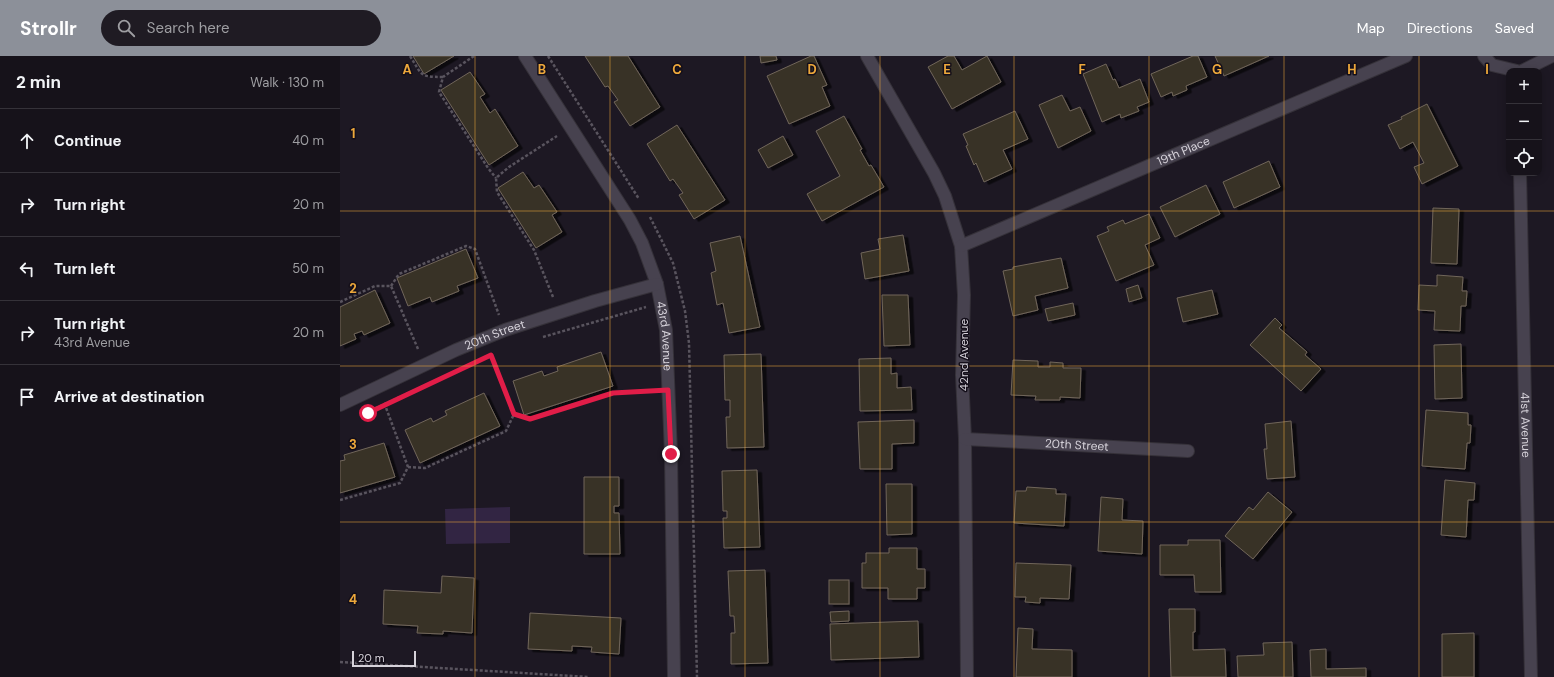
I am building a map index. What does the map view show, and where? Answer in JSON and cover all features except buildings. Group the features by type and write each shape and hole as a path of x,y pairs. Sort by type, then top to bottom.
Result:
{"street":[{"name":"43rd Avenue","path":"525,56 630,220 642,243 657,284 666,330 671,454 674,677"},
{"name":"42nd Avenue","path":"868,56 945,196 961,246 964,295 962,375 965,439 967,677"},
{"name":"19th Place","path":"961,246 1406,56"},
{"path":"1484,56 1492,65 1506,68"},
{"path":"1528,68 1552,56"},
{"name":"41st Avenue","path":"1520,176 1531,677"},
{"name":"20th Street","path":"340,405 456,350 505,330 596,301 657,284"},
{"name":"20th Street","path":"965,439 1188,451"}],"path":[{"path":"410,56 422,75 427,78 442,78 474,56"},
{"path":"442,78 439,92 496,178 497,192 534,250 565,331"},
{"path":"496,178 509,167 587,117"},
{"path":"390,286 399,274 466,246 475,249 505,330"},
{"path":"340,302 375,286 390,286"},
{"path":"390,286 432,382"},
{"path":"537,339 661,302 681,292"},
{"path":"485,357 497,352"},
{"path":"408,467 425,468 506,431 514,414 491,355"},
{"path":"354,418 368,413 473,363"},
{"path":"514,414 530,419 613,393 690,389"},
{"path":"340,500 400,483 408,467 385,405"},
{"path":"340,662 589,677"}],"shaded area":[{"path":"510,507 510,543 446,544 445,509"}],"route":[{"path":"368,413 491,355 514,414 530,419 613,393 668,390 671,454"}]}
